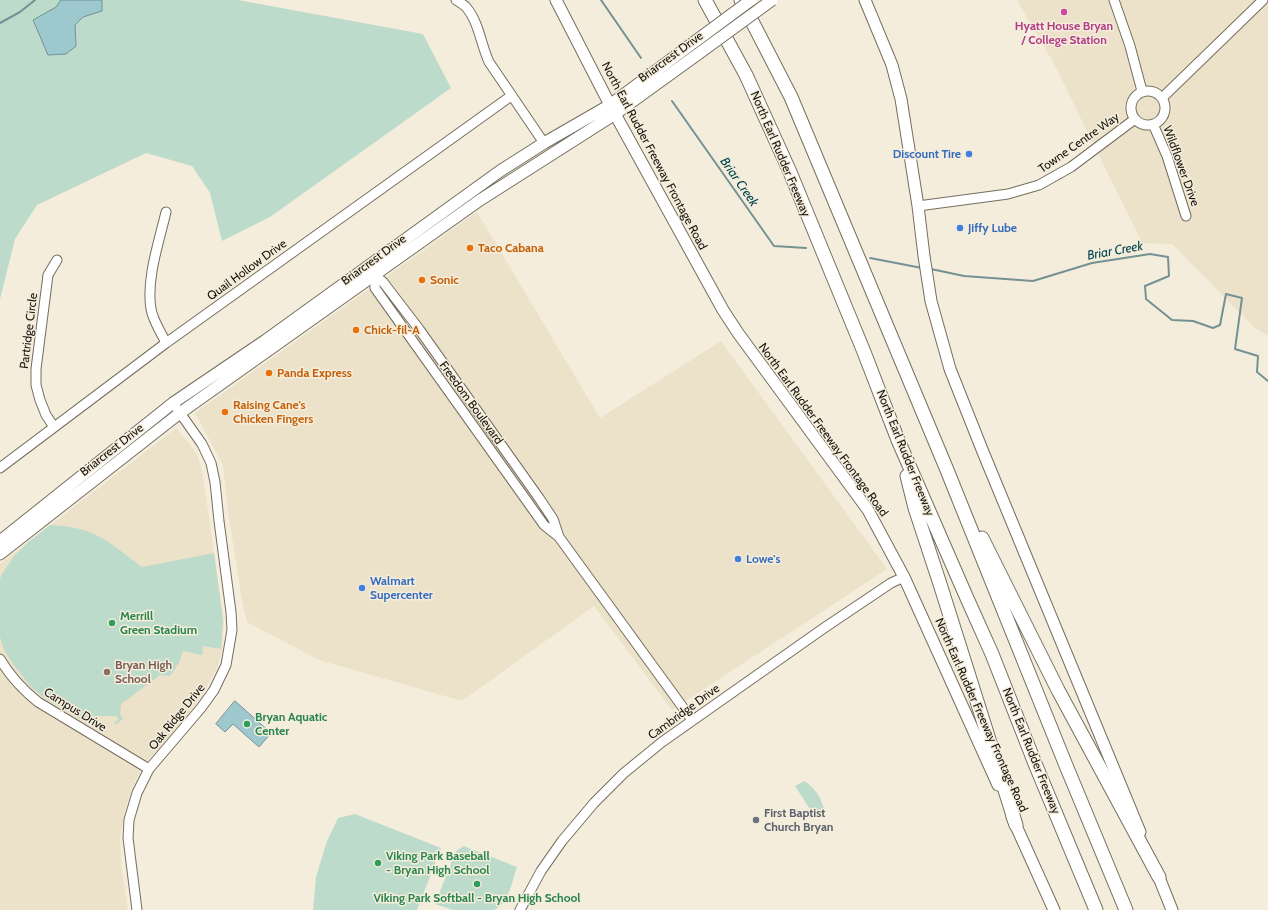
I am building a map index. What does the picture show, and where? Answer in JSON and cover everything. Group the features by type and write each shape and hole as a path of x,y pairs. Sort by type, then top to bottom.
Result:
{"highway":[{"name":"North Earl Rudder Freeway","path":"705,0 746,75 790,172 864,352 898,440 992,654 1036,766 1096,910"},
{"path":"741,0 791,97 947,470 1065,764 1126,910"},
{"path":"898,440 915,508 1016,825"},
{"path":"947,470 1058,690 1159,877"}],"main road":[{"name":"North Earl Rudder Freeway Frontage Road","path":"556,0 678,231 723,310 868,510 904,577 1054,910"},
{"name":"Briarcrest Drive","path":"695,49 751,0"},
{"name":"Briarcrest Drive","path":"0,554 180,413 375,276 413,246 613,109 695,49 773,0"},
{"path":"865,0 892,65 901,99 931,301 950,369 986,460 1172,910"},
{"name":"Briarcrest Drive","path":"0,542 173,403 266,340 500,171 544,143 613,109"}],"street":[{"path":"456,0 465,6 472,15 489,62 544,143"},
{"path":"1114,0 1130,46 1142,91"},
{"path":"1162,98 1263,0"},
{"path":"1151,90 1162,98 1164,105 1160,120 1153,124 1146,125 1135,119 1132,113 1132,102 1142,91 1151,90"},
{"name":"Quail Hollow Drive","path":"0,468 166,343 511,96"},
{"name":"Towne Centre Way","path":"918,206 1008,194 1039,185 1071,166 1135,119"},
{"name":"Wildflower Drive","path":"1153,124 1174,175 1186,216"},
{"path":"166,212 152,276 150,294 151,310 166,343"},
{"name":"Partridge Circle","path":"54,427 46,415 40,400 36,385 36,369 48,276 57,260"},
{"name":"Freedom Boulevard","path":"367,266 386,287 419,329 553,519 559,537 692,720"},
{"name":"Freedom Boulevard","path":"375,276 375,288 544,526 559,537"},
{"path":"434,371 443,364"},
{"name":"Oak Ridge Drive","path":"137,910 128,846 128,824 137,793 149,768 201,708 214,690 226,665 232,638 231,612 213,471 209,456 202,444 173,403"},
{"path":"466,416 476,409"},
{"path":"503,468 513,461"},
{"name":"Cambridge Drive","path":"520,910 541,871 562,841 594,803 624,773 692,720 824,628 891,583 904,577"},
{"name":"Campus Drive","path":"0,659 14,679 38,702 149,768"}],"shaded area":[{"path":"1017,0 1268,0 1268,336 1255,328 1172,244 1142,243 1053,62"},
{"path":"477,212 600,418 721,341 887,569 672,710 594,606 462,701 319,660 247,622 228,512 223,465 195,413"},
{"name":"Bryan High School","path":"176,428 197,455 202,469 224,622 222,651 217,668 202,696 173,733 140,771 131,791 120,836 121,864 128,910 0,910 0,564"}],"green space":[{"path":"0,0 238,0 423,34 451,88 270,217 222,241 210,193 192,166 146,153 37,205 15,239 0,299"},
{"name":"Merrill Green Stadium","path":"50,525 66,526 90,532 110,543 142,567 214,553 223,620 221,649 203,646 202,655 183,651 179,663 170,676 160,675 121,704 120,714 123,719 115,725 114,723 119,719 116,716 90,716 82,720 42,696 31,687 4,650 0,637 0,579 14,556 27,543"},
{"path":"804,781 820,798 825,812 815,817 795,786"},
{"name":"Viking Park Baseball - Bryan High School","path":"355,814 441,848 417,910 313,910 316,877 327,841 338,818"},
{"name":"Viking Park Softball - Bryan High School","path":"464,846 517,867 507,897 499,907 494,910 453,910 435,904 456,851"}],"water":[{"path":"61,0 102,0 102,11 83,17 75,25 76,46 66,54 48,55 33,20 56,7"},
{"name":"Bryan Aquatic Center","path":"235,701 271,733 259,747 233,724 225,732 216,724"}],"waterway":[{"name":"Briar Creek","path":"0,23 20,12 35,0"},
{"name":"Briar Creek","path":"601,0 641,58"},
{"name":"Briar Creek","path":"672,101 774,246 806,248"},
{"name":"Briar Creek","path":"931,269 964,276 1033,281 1092,263 1150,254 1168,257 1169,276 1145,286 1146,299 1172,320 1193,321 1213,328 1220,325 1226,294 1242,298 1235,349 1258,356 1257,372 1268,381"},
{"name":"Briar Creek","path":"870,258 922,268"}],"place":[{"name":"Hyatt House Bryan / College Station","path":"1064,12"},
{"name":"Discount Tire","path":"969,154"},
{"name":"Jiffy Lube","path":"960,228"},
{"name":"Taco Cabana","path":"470,248"},
{"name":"Sonic","path":"422,280"},
{"name":"Chick-fil-A","path":"356,330"},
{"name":"Panda Express","path":"269,373"},
{"name":"Raising Cane's Chicken Fingers","path":"225,412"},
{"name":"Lowe's","path":"738,559"},
{"name":"Walmart Supercenter","path":"362,588"},
{"name":"Merrill Green Stadium","path":"112,623"},
{"name":"Bryan High School","path":"107,672"},
{"name":"Bryan Aquatic Center","path":"247,724"},
{"name":"First Baptist Church Bryan","path":"756,820"},
{"name":"Viking Park Baseball - Bryan High School","path":"378,863"},
{"name":"Viking Park Softball - Bryan High School","path":"477,884"}]}
